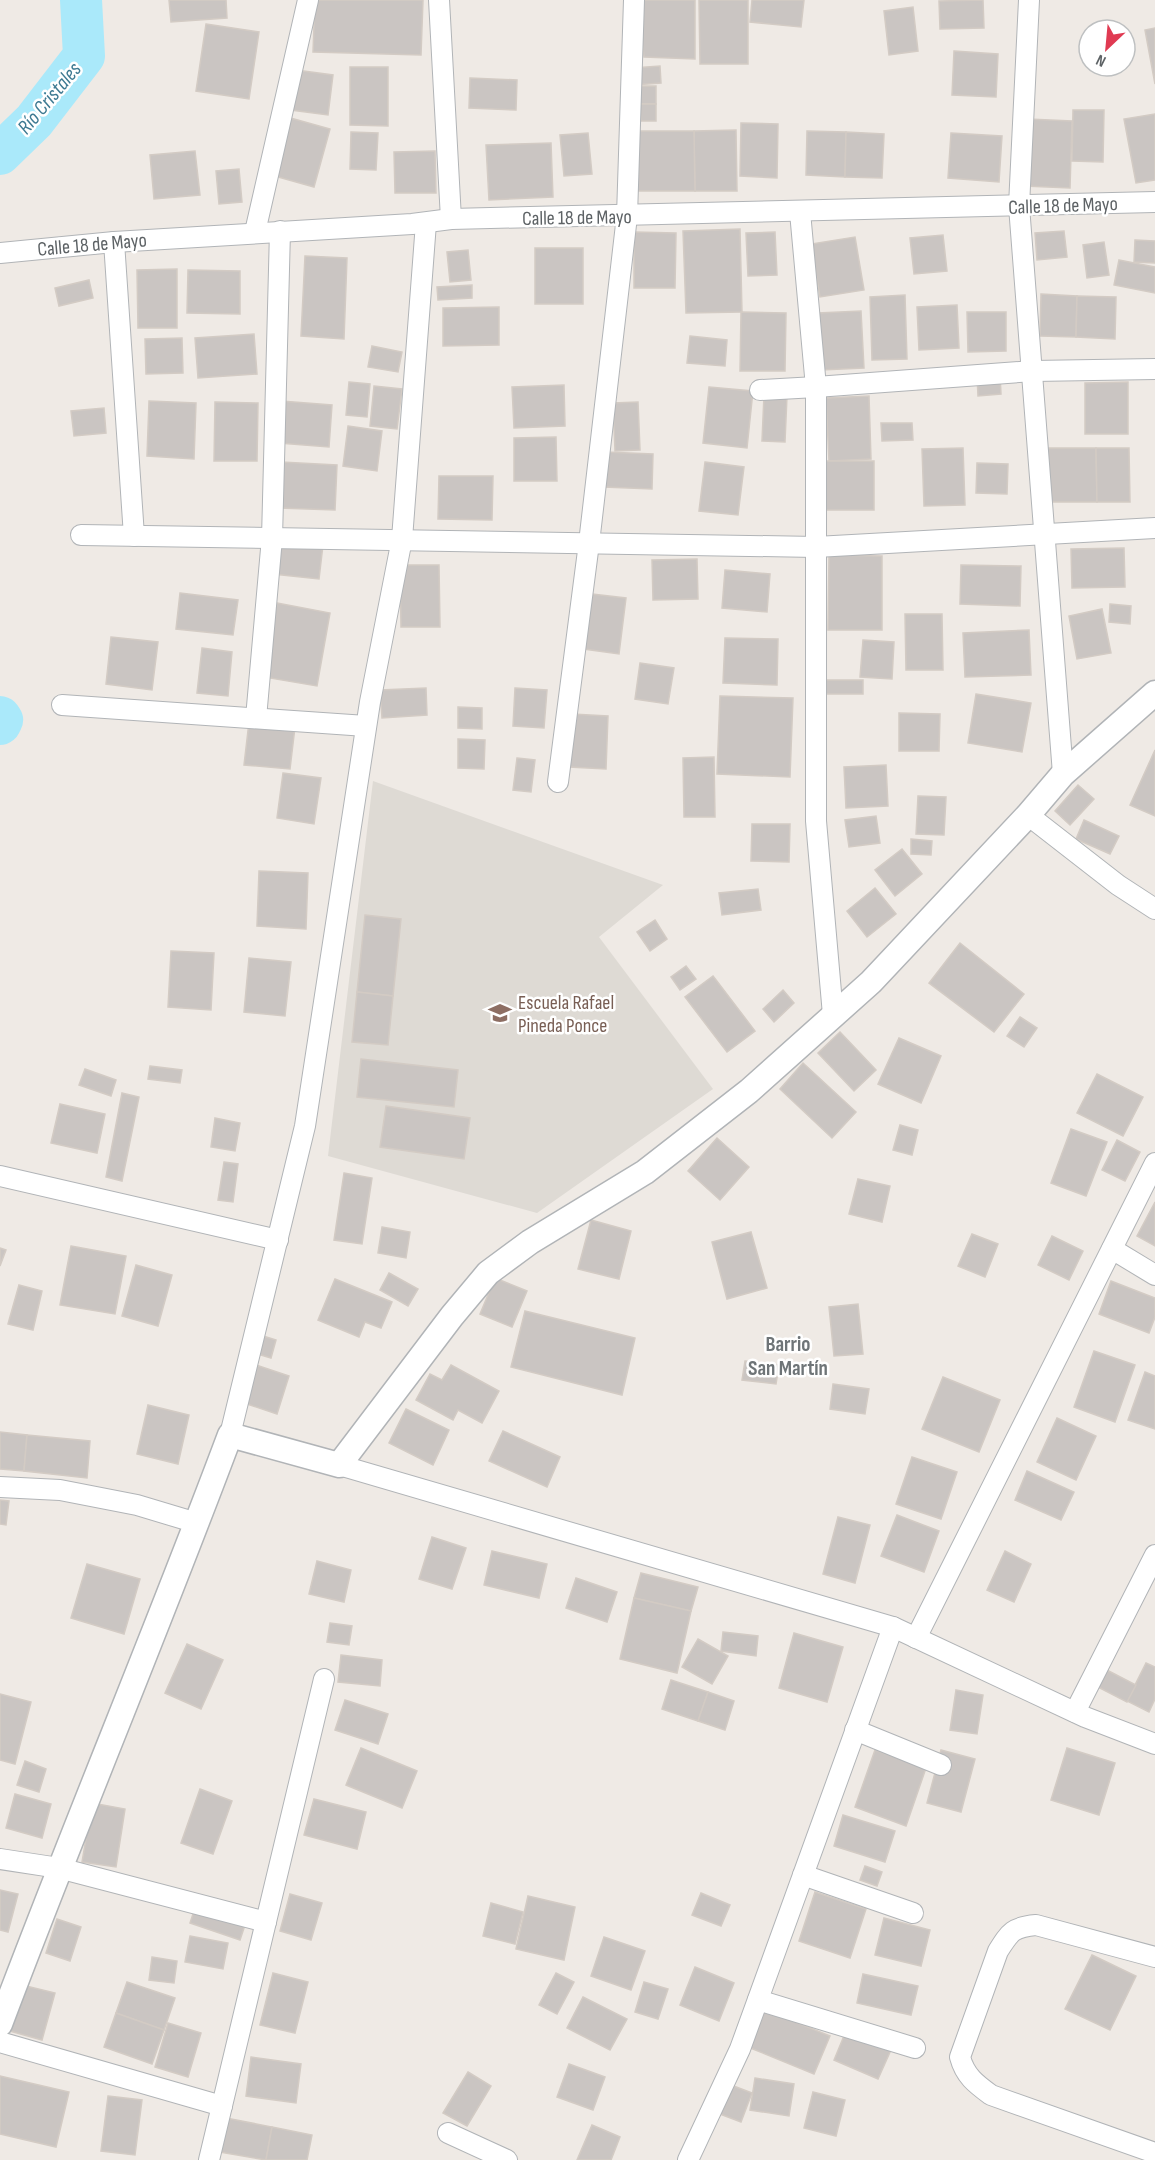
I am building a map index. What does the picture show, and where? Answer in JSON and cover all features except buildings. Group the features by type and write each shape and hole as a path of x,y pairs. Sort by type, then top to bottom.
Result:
{"street":[{"path":"255,232 308,0"},
{"path":"439,0 452,219"},
{"path":"558,782 589,543 627,216 634,0"},
{"path":"1029,0 1019,206 1063,774"},
{"name":"Calle 18 de Mayo","path":"0,253 114,242 426,223 452,219 1155,202"},
{"path":"801,212 816,387 816,821 833,1015"},
{"path":"0,2025 59,1868 230,1435 305,1126 366,726 402,539 426,223"},
{"path":"256,718 272,538 280,231"},
{"path":"114,242 134,536"},
{"path":"760,390 1033,371 1155,369"},
{"path":"81,535 816,547 1155,528"},
{"path":"339,1465 452,1316 488,1273 530,1242 645,1172 748,1091 871,982 1028,815 1063,774 1155,693"},
{"path":"62,705 366,726"},
{"path":"1028,815 1118,885 1155,909"},
{"path":"916,1638 1155,1163"},
{"path":"0,1176 278,1240"},
{"path":"1112,1248 1155,1275"},
{"path":"230,1435 893,1627 1075,1712 1155,1744"},
{"path":"0,1487 60,1490 137,1505 197,1523"},
{"path":"1075,1712 1155,1555"},
{"path":"688,2160 740,2049 893,1627"},
{"path":"209,2160 324,1679"},
{"path":"855,1730 941,1765"},
{"path":"0,1859 59,1868 266,1922"},
{"path":"803,1875 913,1913"},
{"path":"1155,1957 1036,1925 1018,1926 1008,1935 998,1951 960,2057 963,2070 974,2083 991,2095 1155,2153"},
{"path":"758,2000 915,2048"},
{"path":"0,2042 222,2106"},
{"path":"448,2133 507,2160"}],"shaded area":[{"name":"Escuela Rafael Pineda Ponce","path":"373,781 663,885 599,937 713,1089 537,1213 328,1156"}],"waterway":[{"name":"Río Cristales","path":"0,154 34,121 84,56 81,0"},
{"name":"Río Cristales","path":"0,717 2,720 0,724"}],"place":[{"name":"Escuela Rafael Pineda Ponce","path":"500,1013"}],"district":[{"name":"Barrio San Martín","path":"788,1356"}]}
